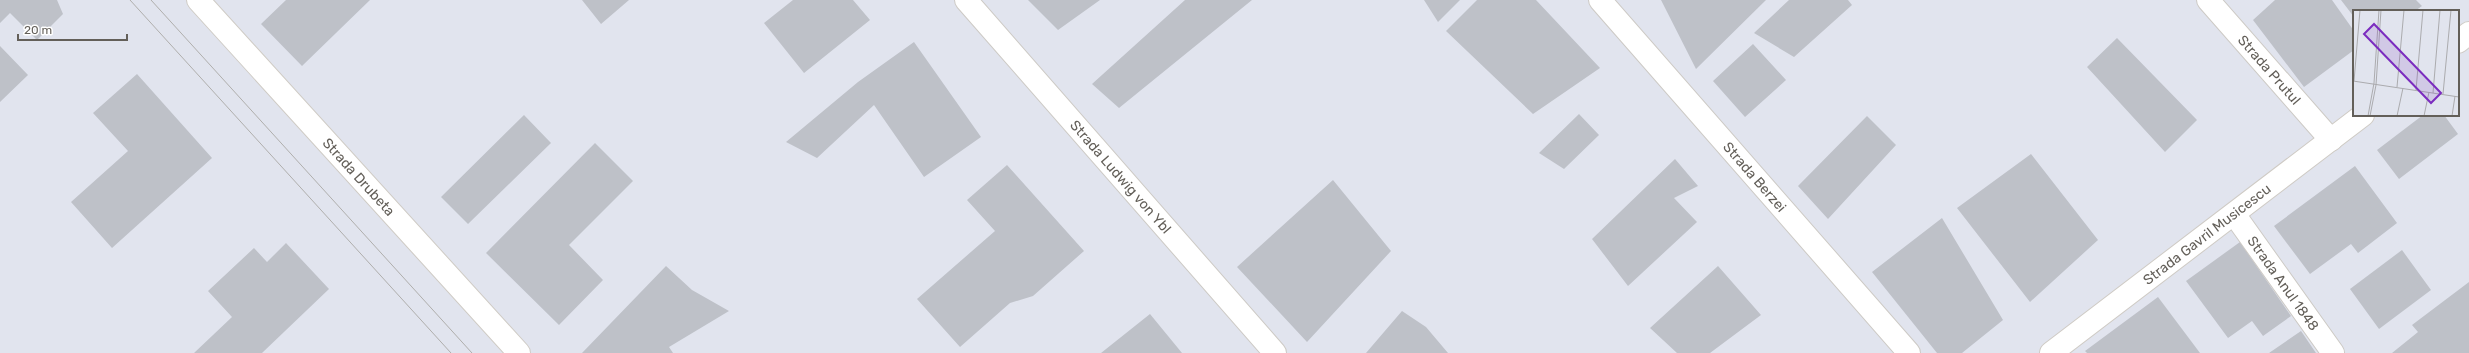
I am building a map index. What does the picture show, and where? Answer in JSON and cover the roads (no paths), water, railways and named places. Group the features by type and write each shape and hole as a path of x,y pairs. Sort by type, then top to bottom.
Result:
{"street":[{"name":"Strada Drubeta","path":"198,0 519,353"},
{"name":"Strada Ludwig von Ybl","path":"966,0 1276,353"},
{"name":"Strada Berzei","path":"1600,0 1909,353"},
{"name":"Strada Prutul","path":"2208,0 2331,140"},
{"path":"2459,41 2469,33"},
{"name":"Strada Gavril Musicescu","path":"2051,353 2362,116"},
{"name":"Strada Anul 1848","path":"2234,214 2333,353"}],"tram line":[{"path":"130,0 451,353"},
{"path":"151,0 472,353"}]}
